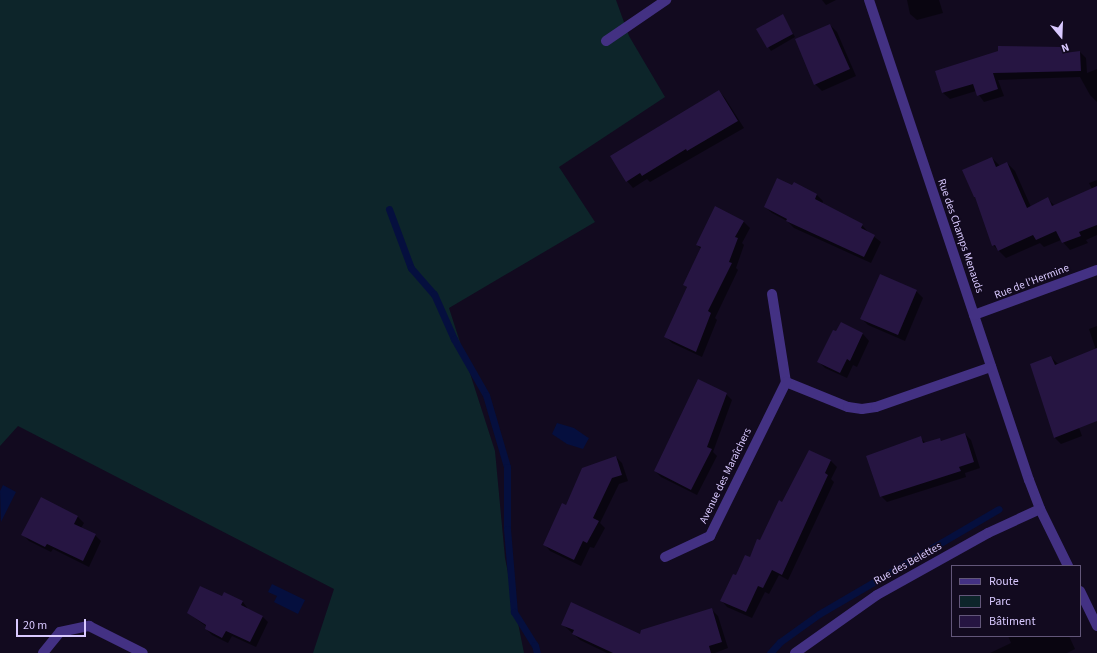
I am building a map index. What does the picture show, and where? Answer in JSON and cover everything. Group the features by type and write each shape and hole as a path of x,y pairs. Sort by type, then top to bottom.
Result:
{"street":[{"path":"606,41 666,0"},
{"name":"Rue des Champs Menauds","path":"868,0 1029,480 1040,509 1068,565"},
{"name":"Rue de l'Hermine","path":"974,315 1097,270"},
{"path":"772,294 786,382 848,407 862,410 876,408 991,367"},
{"name":"Avenue des Maraîchers","path":"665,557 710,536 786,382"},
{"name":"Rue des Belettes","path":"795,653 878,595 988,533 1040,509"},
{"path":"1081,593 1097,626"},
{"path":"43,653 60,632 89,626 143,653"}],"green space":[{"path":"0,0 616,0 629,36 665,97 559,167 595,222 449,308 495,451 505,558 524,653 313,653 334,589 18,426 0,446"}],"shaded area":[{"path":"557,423 574,428 589,438 583,449 567,444 552,434"},
{"path":"3,485 16,492 1,522 0,491"},
{"path":"272,584 305,600 298,614 274,602 277,596 268,592"}],"building":[{"path":"783,14 793,34 767,48 756,29"},
{"path":"830,24 850,69 814,85 795,39"},
{"path":"998,46 1064,47 1064,53 1080,51 1081,71 993,73 998,89 977,96 973,84 942,93 935,71 998,51"},
{"path":"719,90 738,121 687,151 686,149 642,176 640,173 626,182 610,156"},
{"path":"992,157 996,167 1007,162 1027,208 1048,197 1052,206 1097,186 1097,225 1079,232 1081,236 1062,243 1056,231 1036,240 1033,235 998,251 995,245 992,246 975,197 962,170"},
{"path":"777,178 792,185 794,182 817,194 815,199 863,224 861,228 875,235 864,257 786,221 787,219 764,207"},
{"path":"715,206 744,221 735,237 738,238 729,262 732,263 708,311 711,313 696,352 664,337 687,287 683,285 701,247 696,245"},
{"path":"880,274 917,290 898,335 860,319"},
{"path":"841,322 863,333 850,361 847,359 840,373 817,362 833,330 836,331"},
{"path":"1097,348 1097,421 1054,438 1030,364 1051,356 1055,365"},
{"path":"698,379 727,393 707,447 712,449 691,490 654,471"},
{"path":"965,433 974,462 959,467 961,471 880,497 866,456 921,436 923,443 940,438 941,441"},
{"path":"809,450 831,460 825,473 828,475 782,575 772,570 763,588 758,586 746,612 720,601 733,574 736,575 745,555 750,557 757,539 760,540 779,500 782,502"},
{"path":"616,456 622,475 612,478 593,518 599,521 587,543 583,541 574,560 543,545 562,503 566,505 582,468"},
{"path":"41,497 78,516 74,524 96,534 83,561 47,544 45,547 21,535"},
{"path":"200,586 222,596 224,592 243,601 241,605 263,616 250,642 226,631 222,638 205,629 206,625 187,613"},
{"path":"571,602 640,634 641,630 712,608 722,642 709,646 711,653 613,653 572,634 574,630 561,625"}],"waterway":[{"path":"389,209 411,268 434,294 454,339 486,395 507,467 507,529 514,612 535,645 537,653"},
{"path":"770,653 780,642 819,614 999,509"}]}
